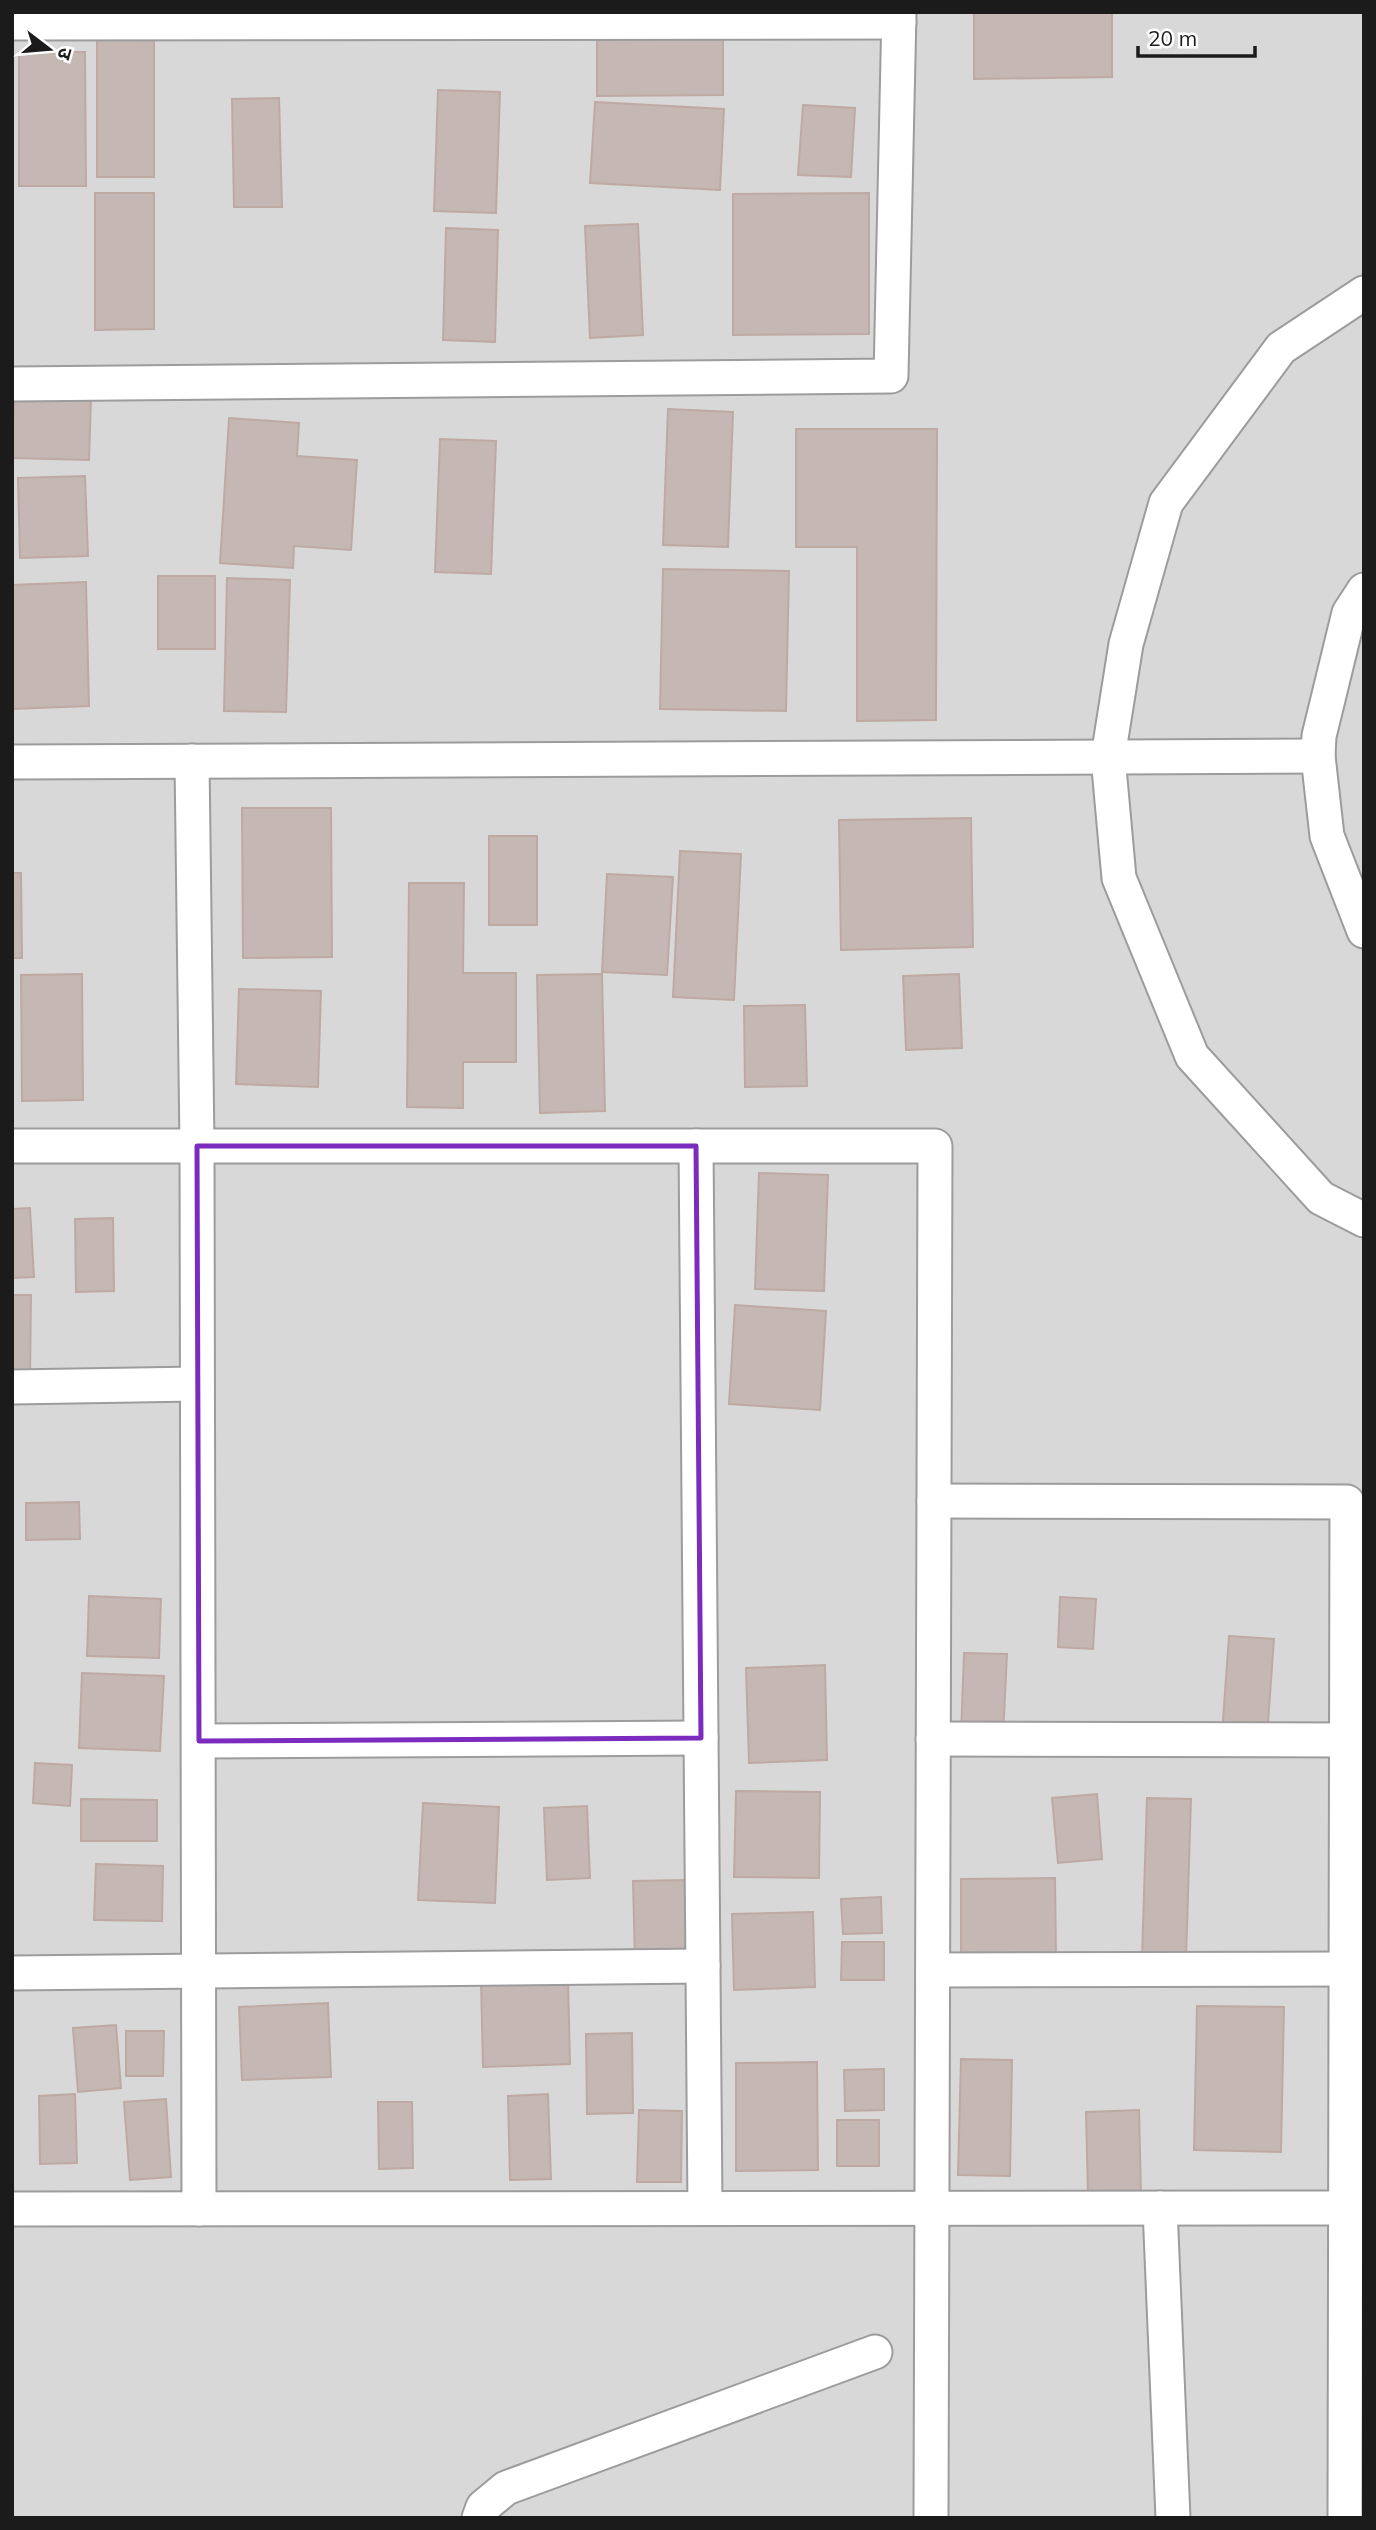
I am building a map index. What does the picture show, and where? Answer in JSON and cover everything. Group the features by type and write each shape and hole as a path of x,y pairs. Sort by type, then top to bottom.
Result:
{"street":[{"path":"12,23 899,17 891,376 12,384"},
{"path":"1364,293 1281,348 1166,503 1126,644 1108,757 1119,878 1192,1056 1321,1198 1364,1220"},
{"path":"1364,590 1349,613 1319,736 1318,756 1327,836 1364,931"},
{"path":"12,762 1318,756"},
{"path":"192,761 197,1146 199,2209"},
{"path":"12,1146 935,1146 931,2518"},
{"path":"696,1146 705,2208"},
{"path":"12,1387 197,1384"},
{"path":"934,1501 1347,1502 1346,1969 1355,2208 1345,2518"},
{"path":"199,1741 701,1738"},
{"path":"933,1739 1347,1741"},
{"path":"12,1973 199,1969 703,1966"},
{"path":"933,1970 1346,1969"},
{"path":"1160,2208 1173,2518"},
{"path":"12,2209 1355,2208"},
{"path":"479,2518 483,2507 506,2488 875,2352"}],"highlighted area":[{"path":"197,1146 696,1146 701,1738 199,1741"}],"shaded area":[{"path":"12,12 1364,12 1364,2518 12,2518"}],"building":[{"path":"974,12 1112,12 1112,77 974,79"},
{"path":"723,33 723,95 597,96 597,34"},
{"path":"97,36 154,36 154,177 97,177"},
{"path":"19,52 85,52 86,186 19,186"},
{"path":"438,90 500,92 496,213 434,211"},
{"path":"279,98 282,207 234,207 232,99"},
{"path":"595,102 724,109 720,190 590,183"},
{"path":"803,105 855,108 851,177 798,175"},
{"path":"95,193 154,193 154,329 95,330"},
{"path":"869,193 869,334 733,335 733,194"},
{"path":"638,224 643,335 590,338 585,226"},
{"path":"446,228 498,230 495,342 443,340"},
{"path":"14,398 91,400 89,460 12,458"},
{"path":"668,409 733,412 728,547 663,545"},
{"path":"229,418 299,423 297,456 357,460 351,550 294,546 293,568 220,563"},
{"path":"796,429 937,429 936,720 857,721 857,547 796,547"},
{"path":"440,439 496,441 491,574 435,572"},
{"path":"85,476 88,556 20,558 18,478"},
{"path":"663,569 789,571 786,711 660,709"},
{"path":"158,576 215,576 215,649 158,649"},
{"path":"227,578 290,580 286,712 224,711"},
{"path":"86,582 89,706 12,709 12,585"},
{"path":"242,808 331,808 332,957 243,958"},
{"path":"971,818 973,947 841,950 839,820"},
{"path":"489,836 537,836 537,925 489,925"},
{"path":"680,851 741,854 734,1000 673,997"},
{"path":"12,873 21,873 22,958 12,958"},
{"path":"607,874 673,877 667,975 602,972"},
{"path":"409,883 464,883 463,973 516,973 516,1062 463,1062 463,1108 407,1107"},
{"path":"82,974 83,1100 22,1101 21,975"},
{"path":"602,974 605,1111 540,1113 537,975"},
{"path":"959,974 962,1048 906,1050 903,976"},
{"path":"239,989 321,991 318,1087 236,1084"},
{"path":"805,1005 807,1086 745,1087 744,1006"},
{"path":"759,1173 828,1175 824,1291 755,1289"},
{"path":"30,1208 34,1277 12,1278 12,1209"},
{"path":"113,1218 114,1291 76,1292 75,1219"},
{"path":"12,1295 31,1295 30,1379 12,1379"},
{"path":"735,1305 826,1311 820,1410 729,1404"},
{"path":"79,1502 80,1539 26,1540 26,1503"},
{"path":"89,1596 161,1599 159,1658 87,1656"},
{"path":"1060,1597 1096,1599 1093,1649 1058,1647"},
{"path":"1229,1636 1274,1639 1267,1737 1222,1734"},
{"path":"964,1653 1007,1654 1003,1737 961,1735"},
{"path":"825,1665 827,1760 749,1763 746,1668"},
{"path":"82,1673 164,1676 160,1751 79,1748"},
{"path":"35,1763 72,1765 70,1806 33,1803"},
{"path":"736,1791 820,1792 819,1878 734,1877"},
{"path":"1097,1794 1102,1859 1058,1863 1052,1798"},
{"path":"1147,1798 1191,1799 1186,1959 1142,1958"},
{"path":"81,1799 157,1800 157,1841 81,1841"},
{"path":"423,1803 499,1807 495,1903 418,1900"},
{"path":"587,1806 590,1878 547,1880 544,1808"},
{"path":"96,1864 163,1866 162,1921 94,1920"},
{"path":"1055,1878 1056,1959 961,1961 961,1879"},
{"path":"685,1880 688,1960 635,1962 633,1881"},
{"path":"881,1897 882,1933 843,1934 841,1899"},
{"path":"813,1912 815,1987 734,1990 732,1914"},
{"path":"842,1942 884,1942 884,1980 841,1980"},
{"path":"568,1979 570,2064 483,2067 481,1981"},
{"path":"328,2003 331,2077 242,2080 239,2007"},
{"path":"1197,2006 1284,2007 1281,2152 1194,2150"},
{"path":"116,2025 121,2088 78,2092 73,2028"},
{"path":"126,2031 164,2031 163,2076 126,2076"},
{"path":"632,2033 633,2113 587,2114 586,2034"},
{"path":"961,2059 1012,2060 1010,2176 958,2175"},
{"path":"817,2062 818,2170 736,2171 736,2063"},
{"path":"884,2069 884,2110 845,2111 844,2070"},
{"path":"75,2094 77,2163 40,2164 39,2096"},
{"path":"548,2094 551,2179 510,2180 508,2096"},
{"path":"166,2099 171,2177 130,2180 124,2102"},
{"path":"378,2102 412,2102 413,2168 379,2169"},
{"path":"639,2110 682,2111 681,2182 637,2182"},
{"path":"1139,2110 1141,2195 1088,2197 1086,2112"},
{"path":"837,2120 879,2120 879,2166 837,2166"}]}
